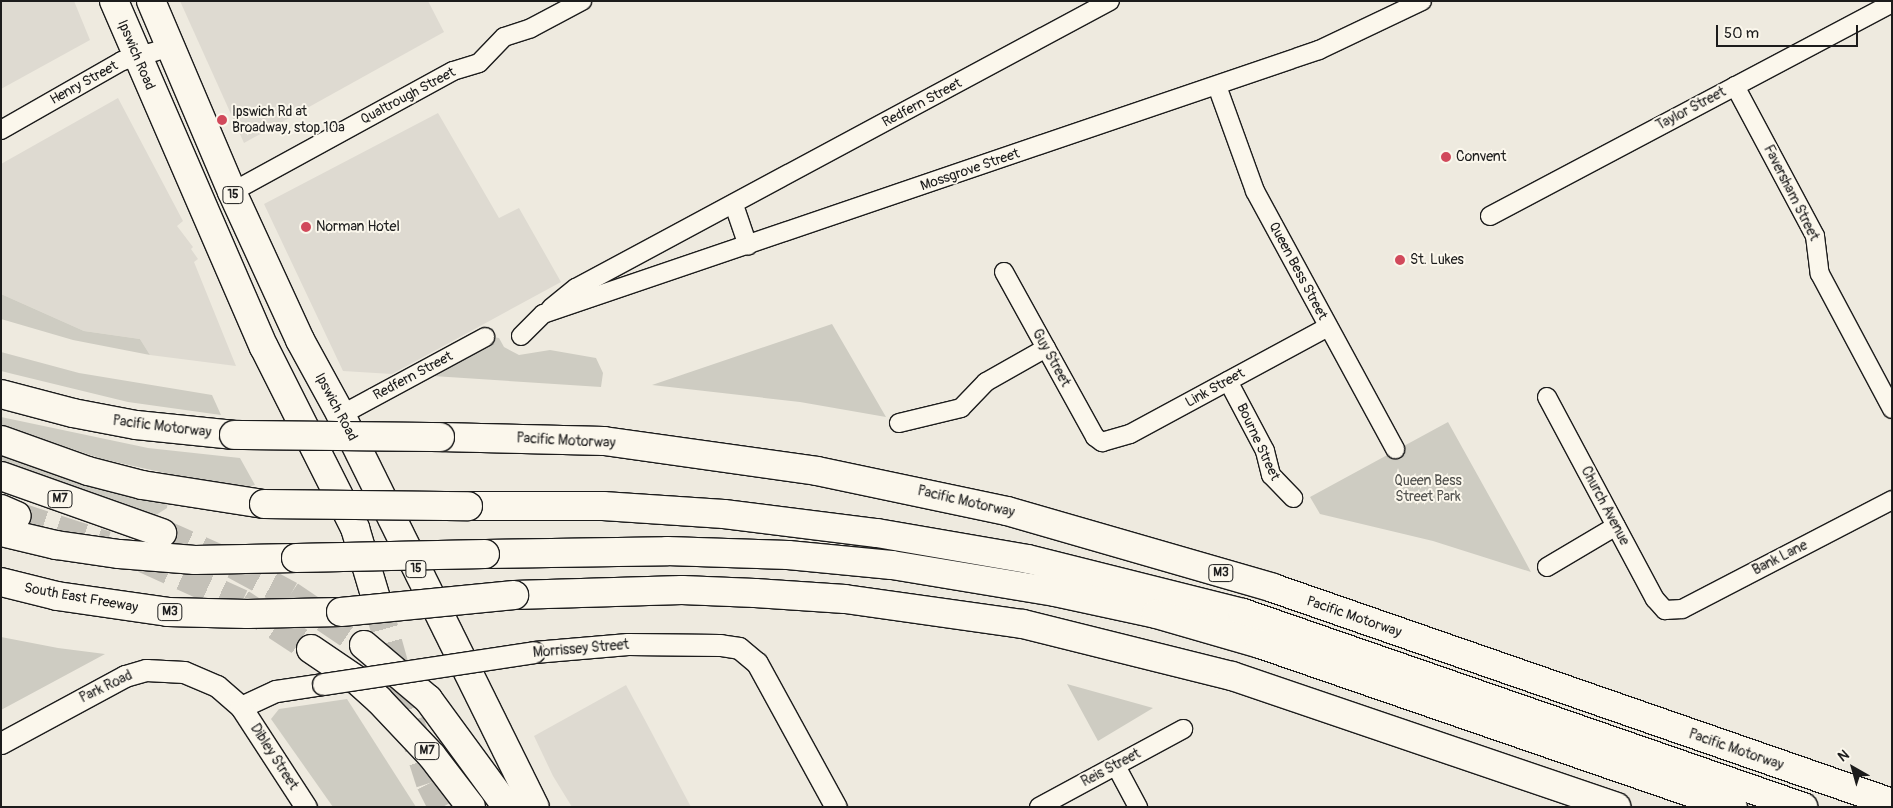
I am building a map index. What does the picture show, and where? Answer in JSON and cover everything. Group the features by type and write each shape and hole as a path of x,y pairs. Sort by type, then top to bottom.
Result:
{"highway":[{"name":"Ipswich Road","path":"114,1 264,347 355,528 377,602"},
{"name":"Ipswich Road","path":"151,1 232,192 300,340 341,415 535,807"},
{"name":"Pacific Motorway","path":"1,394 73,413 136,425 234,435 604,441 817,471 1007,511 1273,588 1892,804"},
{"path":"1,440 88,471 142,485 264,504 603,506 724,514 877,533 1028,559 1243,613 1804,807"},
{"name":"M7","path":"1,476 162,533"},
{"path":"7,519 56,545 119,554 195,560 667,551 788,556 892,565 1054,592 1156,614 1251,642 1733,807"},
{"name":"South East Freeway","path":"1,582 57,596 168,612 247,614 341,612 514,595 682,590 845,599 1022,624 1232,676 1616,807"},
{"name":"M7","path":"364,645 428,699 454,730 507,807"},
{"name":"M7","path":"311,649 358,681 379,700 432,756 471,807"}],"street":[{"name":"Qualtrough Street","path":"232,192 453,71 479,63 504,37 531,28 582,1"},
{"name":"Redfern Street","path":"543,314 576,288 734,205 1110,1"},
{"name":"Mossgrove Street","path":"521,336 543,314 1217,86 1326,47 1422,1"},
{"name":"Taylor Street","path":"1490,216 1892,3"},
{"name":"Henry Street","path":"1,130 111,67 138,56 171,48"},
{"name":"Queen Bess Street","path":"1217,86 1252,185 1395,449"},
{"name":"Faversham Street","path":"1735,86 1815,236 1820,274 1892,409"},
{"path":"734,205 748,246"},
{"name":"Guy Street","path":"1004,272 1100,442"},
{"name":"Link Street","path":"1100,442 1122,438 1328,327"},
{"name":"Redfern Street","path":"341,415 485,337"},
{"path":"899,422 962,408 986,382 1046,348"},
{"name":"Bourne Street","path":"1228,381 1265,451 1271,475 1293,498"},
{"name":"Church Avenue","path":"1547,397 1658,602 1667,611"},
{"name":"Bank Lane","path":"1667,611 1686,607 1892,500"},
{"path":"1547,566 1616,526"},
{"name":"Morrissey Street","path":"240,707 276,692 534,652 628,644 720,645 739,648 757,663 836,807"},
{"name":"Park Road","path":"1,743 113,682 146,670 173,670 194,675 217,686 240,707"},
{"name":"Dibley Street","path":"240,707 306,807"},
{"name":"Reis Street","path":"1039,807 1183,729"},
{"path":"1116,766 1138,807"}],"shaded area":[{"path":"1,1 74,1 90,40 1,89"},
{"path":"180,1 428,1 444,32 244,143"},
{"path":"118,98 183,221 177,226 193,247 191,249 198,259 194,262 236,366 150,355 140,339 84,331 1,294 1,164"},
{"path":"438,113 499,218 519,208 561,282 392,374 343,371 264,204"},
{"path":"626,685 691,807 572,807 553,776 534,736"}],"green space":[{"path":"1,294 84,331 140,339 150,355 73,340 1,319"},
{"path":"832,324 886,417 800,402 652,385"},
{"path":"471,333 499,338 504,347 519,355 550,350 596,358 603,373 601,387 433,376 432,362 452,343"},
{"path":"1,352 79,373 212,395 221,415 128,402 1,371"},
{"path":"1,417 148,448 240,458 255,485 248,487 196,480 102,459 1,425"},
{"name":"Queen Bess Street Park","path":"1448,422 1531,572 1433,541 1320,514 1310,497"},
{"path":"1,448 168,498 167,508 156,515 44,477 1,460"},
{"path":"1,637 58,648 105,654 1,710"},
{"path":"1067,684 1153,708 1098,741"},
{"path":"347,699 416,807 333,807 271,719 279,709"}],"tunnel":[{"path":"17,516 106,545"},
{"path":"162,533 234,565 290,595 364,645"},
{"path":"144,559 241,603 311,649"},
{"path":"377,602 410,721 430,783 442,807"}],"place":[{"name":"Ipswich Rd at Broadway, stop 10a","path":"222,120"},
{"name":"Convent","path":"1446,157"},
{"name":"Norman Hotel","path":"306,227"},
{"name":"St. Lukes","path":"1400,260"}]}
